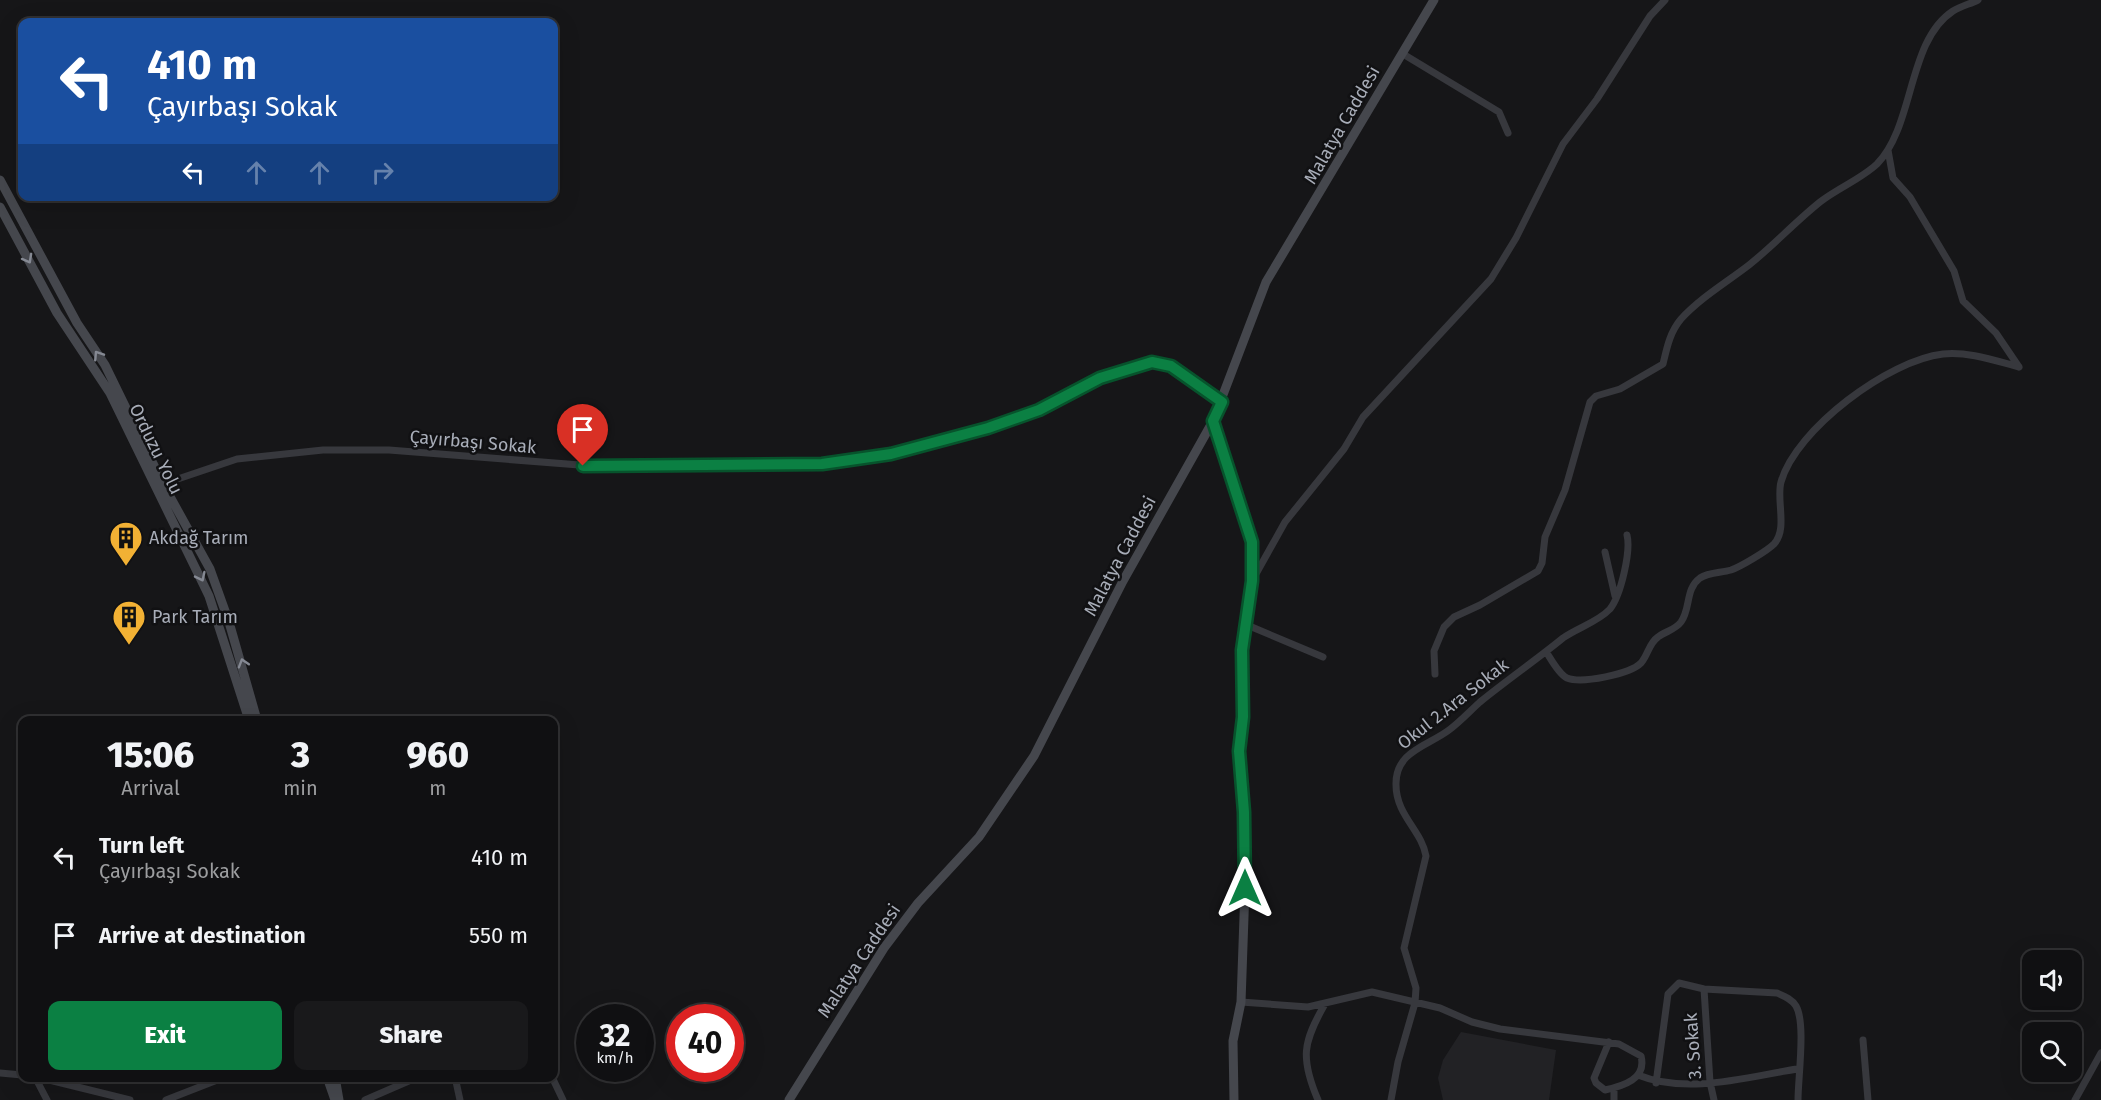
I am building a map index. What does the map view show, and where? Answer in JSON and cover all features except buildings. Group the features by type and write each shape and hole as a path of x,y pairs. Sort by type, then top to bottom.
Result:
{"street":[{"name":"Malatya Caddesi","path":"789,1100 884,948 918,903 980,837 1034,756 1123,581 1213,421 1266,282 1434,0"},
{"path":"1252,581 1285,522 1344,449 1363,417 1491,279 1516,238 1563,144 1598,99 1650,16 1665,0"},
{"path":"1435,675 1436,643 1449,622 1538,572 1542,563 1545,537 1565,490 1590,402 1596,396 1620,389 1663,364 1670,335 1681,319 1749,264 1820,201 1876,165 1888,150 1936,27 1953,11 1978,0"},
{"path":"1403,54 1499,112 1508,133"},
{"path":"1547,653 1562,675 1573,679 1612,675 1633,669 1641,662 1652,643 1680,623 1685,616 1691,588 1702,576 1734,568 1773,545 1780,528 1781,482 1798,448 1832,411 1868,387 1926,357 1946,354 2019,367 1996,333 1963,301 1954,271 1910,197 1893,178 1888,150"},
{"path":"0,180 77,323 105,365 163,484 210,569 230,622 256,716"},
{"name":"Orduzu Yolu","path":"0,207 57,313 110,393 204,585 217,616 248,716"},
{"name":"Çayırbaşı Sokak","path":"163,484 237,459 323,450 389,450 605,467 844,462 912,450 988,428 1039,410 1100,378 1152,362 1171,366 1222,402"},
{"path":"1213,421 1252,542 1252,581 1242,650 1243,717 1239,751 1245,851 1241,1002 1233,1041 1234,1100"},
{"path":"1616,598 1630,548 1627,535"},
{"path":"1605,552 1616,598"},
{"name":"Okul 2.Ara Sokak","path":"1391,1100 1398,1062 1415,1003 1416,988 1404,948 1426,856 1425,848 1400,806 1396,785 1398,771 1403,760 1412,751 1448,731 1481,702 1564,638 1609,609 1616,598"},
{"path":"1247,625 1323,657"},
{"path":"1656,1083 1668,994 1679,984 1704,989 1766,992 1788,998 1798,1008 1802,1030 1797,1069 1798,1100"},
{"name":"3. Sokak","path":"1704,989 1710,1082 1714,1100"},
{"path":"1241,1002 1308,1007 1372,992 1500,1029 1556,1038 1609,1042 1628,1047 1641,1056 1638,1075 1627,1084 1605,1090 1594,1078 1609,1042"},
{"path":"1318,1100 1310,1082 1306,1042 1325,1004"},
{"path":"1863,1040 1869,1100"},
{"path":"2075,1100 2101,1053"},
{"path":"1638,1075 1656,1083 1710,1082 1797,1069"},
{"path":"0,1073 18,1075"},
{"path":"38,1082 47,1100"},
{"path":"56,1082 130,1100"},
{"path":"166,1100 212,1082"},
{"path":"329,1082 335,1100"},
{"path":"336,1082 339,1100"},
{"path":"365,1100 406,1082"},
{"path":"456,1082 460,1100"},
{"path":"554,1082 563,1100"},
{"path":"1614,1088 1614,1100"}],"shaded area":[{"path":"1461,1032 1556,1050 1549,1100 1443,1100 1438,1078 1443,1060"}],"place":[{"name":"Akdağ Tarım","path":"126,567"},
{"name":"Park Tarım","path":"129,646"}],"route":[{"path":"583,466 822,464 867,459 912,450 988,428 1039,410 1087,384 1138,365 1152,362 1165,363 1179,370 1222,402 1213,421 1252,542 1252,581 1248,624 1242,650 1243,717 1239,751 1244,812 1245,888"}]}
